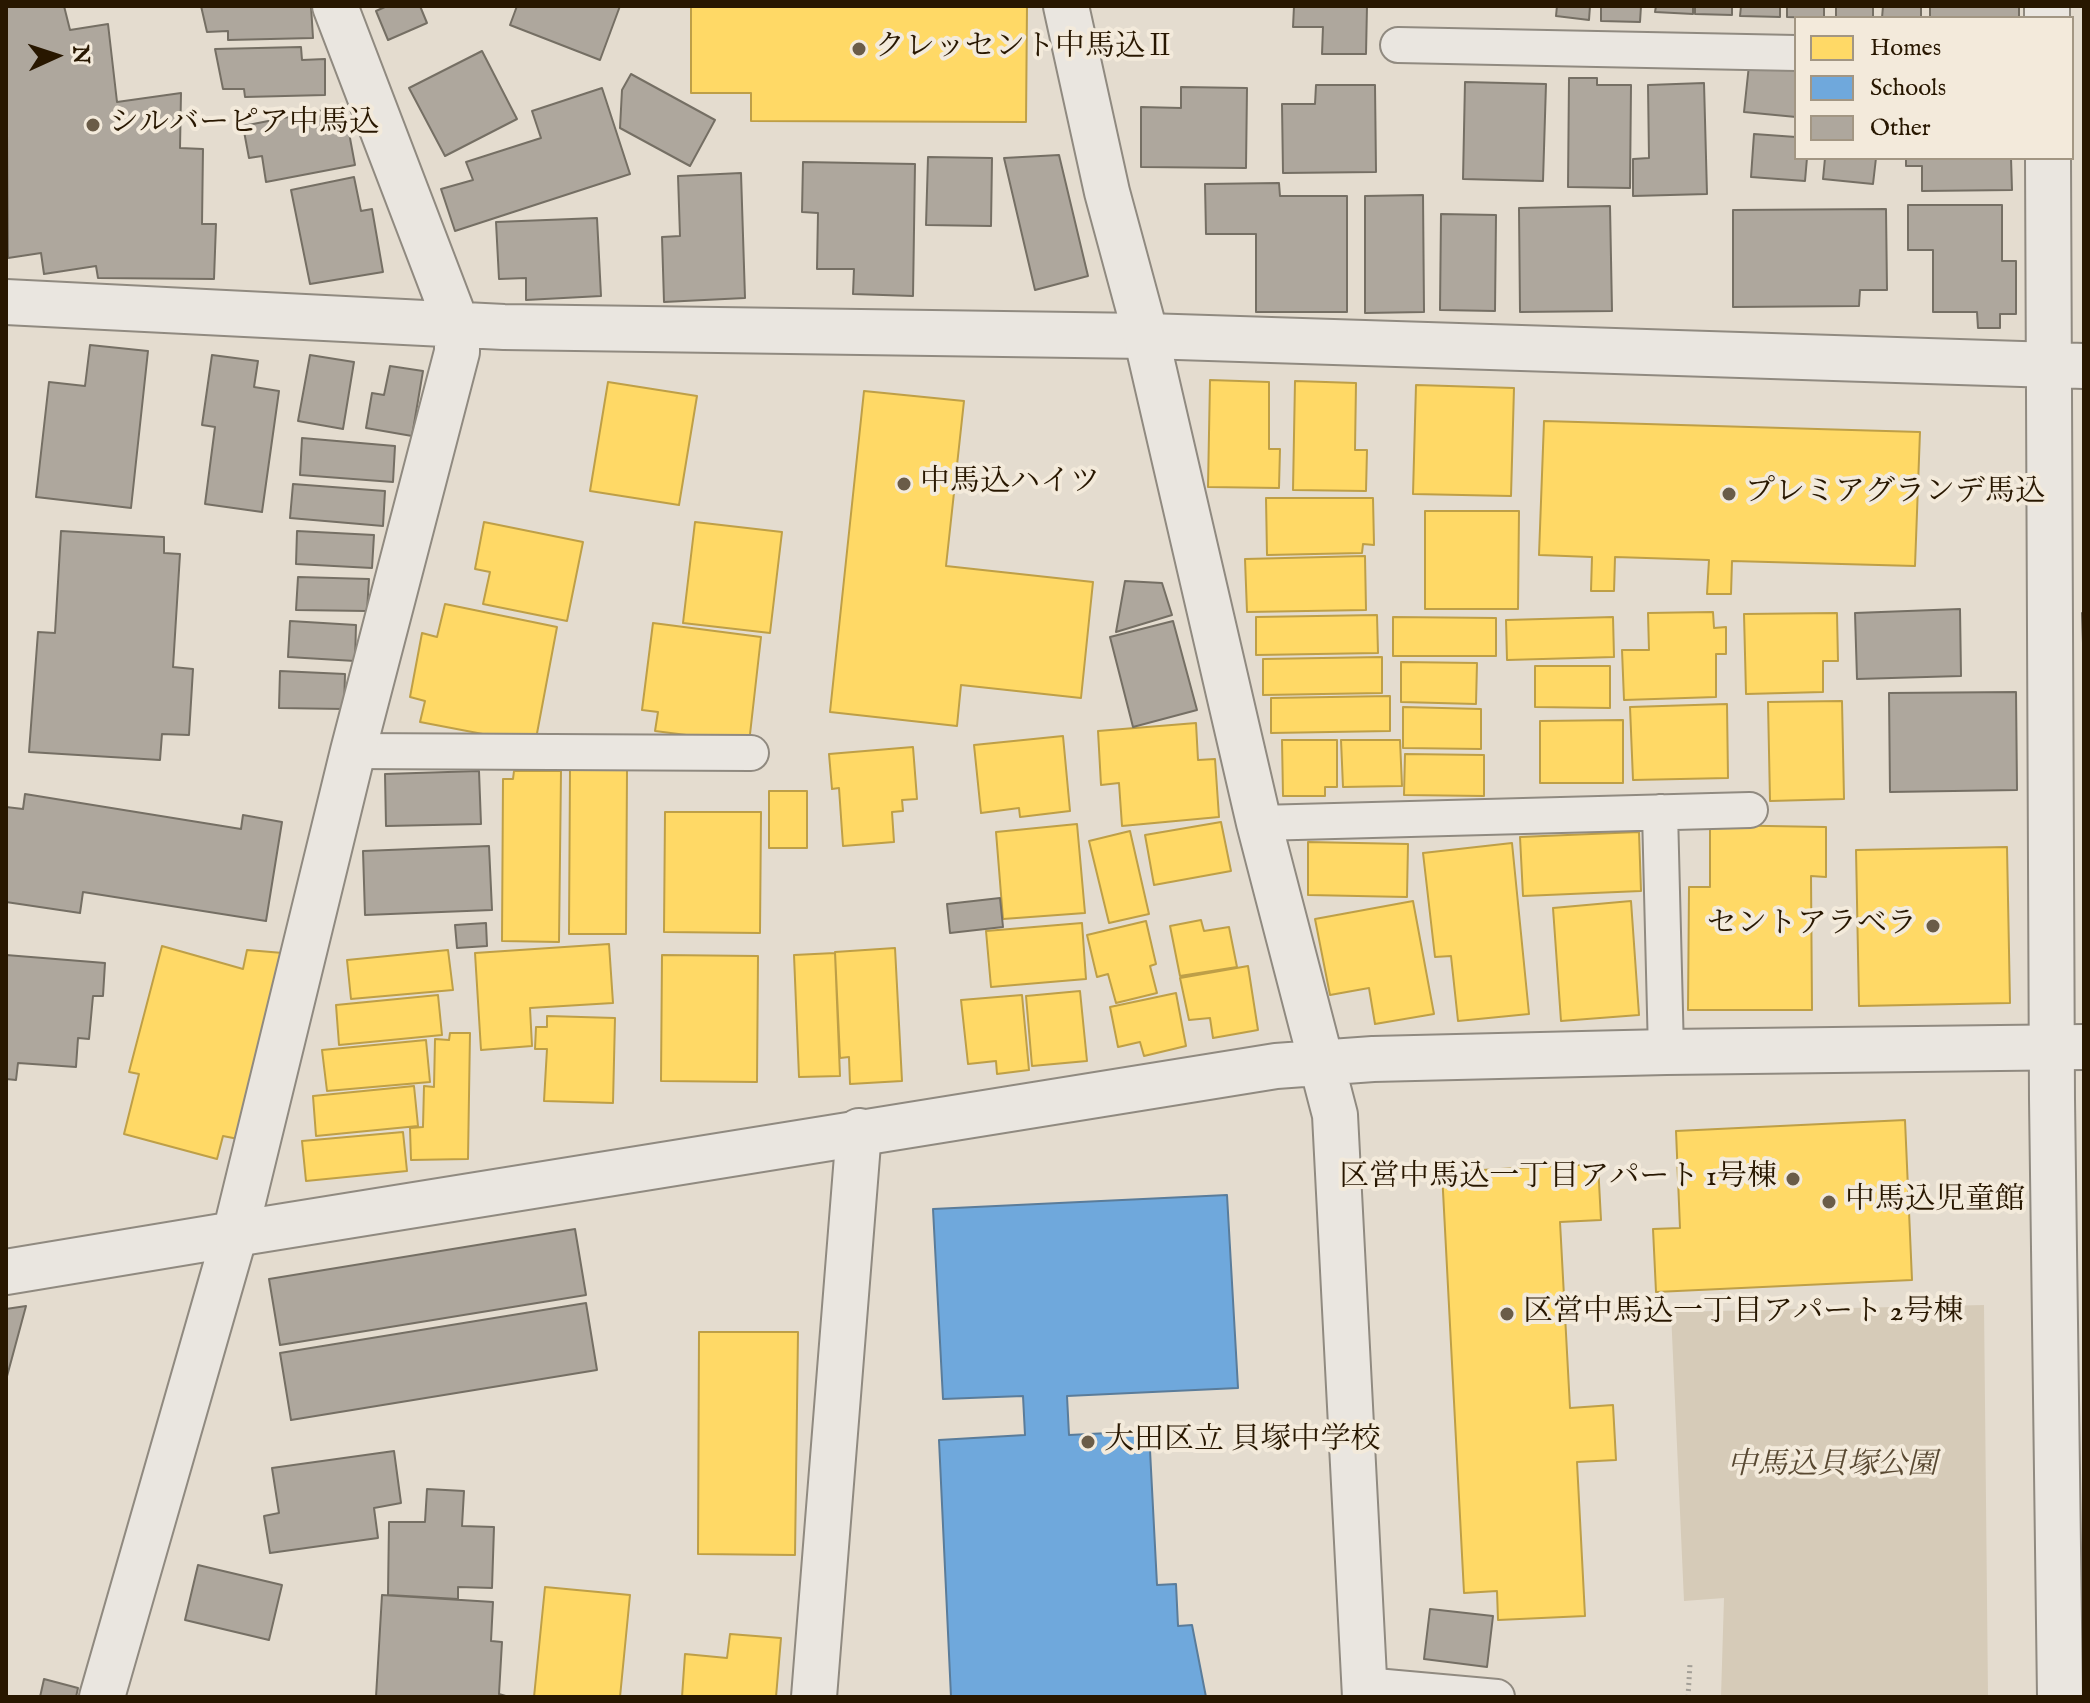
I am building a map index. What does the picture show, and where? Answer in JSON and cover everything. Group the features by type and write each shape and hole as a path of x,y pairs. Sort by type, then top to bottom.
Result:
{"street":[{"path":"102,1697 235,1234 353,751 457,352 457,325 335,6"},
{"path":"1066,6 1107,192 1146,336 1259,823 1324,1063 1335,1115 1364,1691"},
{"path":"2048,160 2067,365 2069,1046 2060,1697"},
{"path":"6,302 457,325 1146,336 2067,365"},
{"path":"6,1272 859,1131 1276,1066 1666,1052 2069,1046"},
{"path":"814,1697 859,1131"}],"lane":[{"path":"1398,45 1794,53"},
{"path":"353,751 751,753"},
{"path":"1259,823 1750,810"},
{"path":"1660,812 1666,1052"},
{"path":"1364,1691 1497,1697"}],"path":[{"path":"1688,1697 1690,1664"}],"green space":[{"name":"中馬込貝塚公園","path":"1984,1305 1988,1697 1721,1697 1724,1598 1684,1601 1671,1312"}],"building: Homes":[{"name":"クレッセント中馬込Ⅱ","path":"691,6 1027,6 1026,122 751,121 751,93 691,93"},
{"path":"1210,380 1269,382 1269,449 1280,449 1279,488 1208,487"},
{"path":"1295,381 1356,383 1355,450 1367,450 1366,491 1293,490"},
{"path":"608,382 697,396 679,505 590,491"},
{"path":"1416,385 1514,388 1511,496 1413,494"},
{"name":"中馬込ハイツ","path":"864,391 964,401 946,566 1093,582 1081,698 961,685 957,726 830,712"},
{"name":"プレミアグランデ馬込","path":"1544,421 1920,432 1915,566 1732,561 1731,594 1707,594 1709,560 1615,557 1614,591 1591,591 1592,557 1539,555"},
{"path":"1266,498 1373,498 1374,545 1363,544 1362,553 1267,555"},
{"path":"1425,511 1519,511 1518,609 1425,609"},
{"path":"484,522 583,542 567,621 483,604 490,572 475,569"},
{"path":"695,522 782,532 770,633 683,623"},
{"path":"1365,556 1366,610 1247,612 1245,559"},
{"path":"445,604 557,627 535,744 420,722 425,701 410,697 422,633 437,637"},
{"path":"1713,612 1714,628 1726,627 1726,654 1716,654 1716,697 1624,700 1622,650 1649,650 1648,613"},
{"path":"1837,613 1838,661 1823,661 1823,692 1746,694 1744,614"},
{"path":"1377,615 1378,653 1256,655 1256,617"},
{"path":"1393,617 1496,618 1496,656 1393,656"},
{"path":"1613,617 1614,657 1507,660 1506,620"},
{"path":"653,623 761,637 749,743 655,731 658,712 642,710"},
{"path":"1382,657 1382,693 1263,695 1263,659"},
{"path":"1401,662 1477,663 1476,704 1401,702"},
{"path":"1535,666 1610,666 1610,708 1535,707"},
{"path":"1390,696 1390,731 1271,733 1271,698"},
{"path":"1842,701 1844,799 1770,801 1768,702"},
{"path":"1727,704 1728,778 1633,780 1630,707"},
{"path":"1403,707 1481,709 1481,749 1403,748"},
{"path":"1623,720 1623,783 1540,783 1540,721"},
{"path":"1196,723 1198,760 1215,759 1219,817 1122,826 1119,783 1101,785 1098,731"},
{"path":"1063,736 1070,811 1020,817 1019,808 981,813 974,745"},
{"path":"1282,740 1337,740 1337,787 1325,787 1325,796 1283,796"},
{"path":"1341,740 1400,740 1402,786 1343,787"},
{"path":"913,747 917,799 902,800 903,811 892,812 894,842 843,846 839,788 832,789 829,754"},
{"path":"1405,754 1484,755 1484,796 1404,795"},
{"path":"570,769 627,770 626,934 569,934"},
{"path":"514,771 561,771 559,942 502,941 503,779 513,779"},
{"path":"769,791 807,791 807,848 769,848"},
{"path":"665,812 761,812 760,933 664,932"},
{"path":"1221,822 1231,871 1154,885 1145,835"},
{"path":"1077,824 1085,913 1003,919 996,832"},
{"path":"1710,825 1826,827 1826,877 1811,876 1812,1010 1688,1010 1689,887 1710,887"},
{"path":"1130,831 1149,914 1109,923 1089,841"},
{"path":"1639,832 1641,891 1523,896 1520,837"},
{"path":"1308,842 1408,844 1407,897 1308,895"},
{"path":"1512,843 1529,1014 1458,1021 1451,956 1435,957 1423,853"},
{"name":"セントアラベラ","path":"2007,847 2010,1003 1859,1006 1856,850"},
{"path":"1413,901 1434,1014 1375,1024 1369,988 1330,995 1315,919"},
{"path":"1631,901 1639,1015 1561,1021 1553,908"},
{"path":"1201,920 1204,931 1229,927 1237,967 1180,976 1170,926"},
{"path":"1146,921 1156,964 1150,966 1157,993 1116,1003 1108,974 1097,977 1087,935"},
{"path":"1082,923 1086,979 991,987 986,931"},
{"path":"609,944 613,1003 530,1008 532,1046 481,1050 475,953"},
{"path":"162,946 243,969 247,950 283,953 238,1139 223,1136 217,1159 124,1134 139,1074 129,1072"},
{"path":"895,948 902,1081 850,1084 849,1057 840,1058 835,952"},
{"path":"448,950 453,990 351,999 347,960"},
{"path":"835,953 840,1076 799,1077 794,955"},
{"path":"662,955 758,956 757,1082 661,1081"},
{"path":"1248,966 1258,1030 1213,1038 1210,1018 1189,1020 1180,978"},
{"path":"1080,991 1087,1061 1032,1066 1026,996"},
{"path":"1176,993 1186,1046 1144,1056 1140,1042 1118,1047 1110,1007"},
{"path":"438,995 442,1035 339,1045 336,1005"},
{"path":"1022,995 1029,1070 997,1074 996,1061 968,1064 961,1000"},
{"path":"547,1016 615,1018 613,1103 544,1101 547,1049 535,1049 536,1027 547,1027"},
{"path":"450,1033 470,1033 468,1159 411,1160 410,1128 423,1127 424,1086 434,1087 435,1039 449,1040"},
{"path":"426,1040 430,1082 327,1091 322,1050"},
{"path":"414,1086 418,1126 316,1136 313,1096"},
{"name":"区営中馬込一丁目アパート 1号棟","path":"1905,1120 1912,1280 1656,1292 1653,1229 1680,1228 1676,1131"},
{"path":"403,1132 407,1171 306,1181 302,1141"},
{"name":"区営中馬込一丁目アパート 2号棟","path":"1598,1164 1601,1220 1560,1222 1570,1408 1613,1405 1616,1460 1577,1462 1585,1616 1498,1620 1497,1591 1464,1593 1442,1172"},
{"path":"699,1332 798,1332 795,1555 698,1554"},
{"path":"545,1587 630,1595 620,1697 534,1697"},
{"path":"730,1634 781,1638 776,1697 682,1697 685,1654 727,1658"}],"building: Schools":[{"path":"1227,1195 1238,1388 1067,1396 1069,1435 1149,1431 1157,1585 1176,1584 1178,1626 1192,1625 1206,1697 951,1697 939,1440 1025,1435 1023,1396 943,1399 933,1209"}],"building: Other":[{"name":"シルバーピア中馬込","path":"6,6 64,6 70,30 108,24 117,102 181,93 180,148 203,149 202,224 216,224 214,279 98,278 96,266 44,274 41,253 8,258"},
{"path":"201,6 311,6 313,38 228,40 228,31 207,32"},
{"path":"387,6 420,6 427,23 388,40 376,11"},
{"path":"517,6 620,6 600,60 510,25"},
{"path":"1294,6 1367,6 1366,54 1322,54 1323,27 1293,27"},
{"path":"1557,6 1590,6 1589,20 1556,16"},
{"path":"1601,6 1641,6 1640,22 1601,21"},
{"path":"1656,6 1693,6 1693,14 1655,12"},
{"path":"1695,6 1732,6 1732,15 1695,14"},
{"path":"1741,6 1780,6 1780,17 1740,16"},
{"path":"1787,6 1824,6 1824,16 1787,17"},
{"path":"1836,6 1873,6 1873,16 1836,16"},
{"path":"1883,6 1921,6 1921,16 1882,16"},
{"path":"1930,6 2019,6 2019,16 1930,16"},
{"path":"301,47 302,60 325,59 325,95 245,97 244,89 223,89 215,49"},
{"path":"482,51 517,119 445,156 409,88"},
{"path":"1749,65 1794,70 1794,117 1744,112"},
{"path":"631,74 715,120 690,166 620,128 622,90"},
{"path":"1569,78 1597,78 1597,85 1631,85 1630,188 1568,187"},
{"path":"1465,82 1546,84 1543,181 1463,179"},
{"path":"1704,83 1707,194 1633,196 1633,159 1649,158 1648,85"},
{"path":"1316,85 1375,85 1376,172 1283,173 1282,104 1315,104"},
{"path":"1181,87 1247,88 1246,168 1141,167 1141,107 1181,108"},
{"path":"602,88 630,174 455,231 441,189 473,180 466,162 541,138 532,111"},
{"path":"344,106 355,165 266,182 262,156 249,158 243,126"},
{"path":"1754,134 1794,137 1794,160 1807,160 1805,181 1751,177"},
{"path":"1059,155 1088,276 1035,290 1004,158"},
{"path":"928,157 992,158 991,226 926,225"},
{"path":"1825,160 1876,160 1873,184 1823,179"},
{"path":"1906,160 2011,160 2012,190 1922,191 1922,166 1906,166"},
{"path":"803,162 915,164 913,296 853,294 854,269 817,269 818,213 802,212"},
{"path":"741,173 745,298 664,302 662,237 680,236 678,176"},
{"path":"354,177 361,211 372,209 383,272 310,284 291,190"},
{"path":"1279,183 1280,196 1347,196 1347,312 1256,312 1256,234 1206,234 1205,184"},
{"path":"1423,195 1424,312 1365,313 1365,196"},
{"path":"1908,205 2002,205 2002,261 2016,261 2016,314 2000,314 2000,328 1978,328 1977,312 1933,312 1933,250 1908,250"},
{"path":"1610,206 1612,311 1520,312 1519,208"},
{"path":"1886,209 1887,290 1860,290 1859,306 1733,307 1733,210"},
{"path":"1441,214 1496,215 1495,311 1440,310"},
{"path":"597,218 601,296 526,300 526,278 499,279 496,222"},
{"path":"90,345 148,351 131,508 36,497 49,382 85,386"},
{"path":"212,355 258,361 254,387 279,391 262,512 205,504 215,427 202,425"},
{"path":"310,355 354,362 343,429 298,421"},
{"path":"390,366 423,371 412,436 366,428 372,393 384,395"},
{"path":"302,438 395,446 393,482 300,475"},
{"path":"293,484 385,491 383,526 290,518"},
{"path":"61,531 164,537 164,553 180,554 173,667 193,669 189,735 162,734 160,760 29,752 38,632 55,633"},
{"path":"297,531 374,535 372,568 296,564"},
{"path":"298,577 369,579 367,611 296,610"},
{"path":"1125,581 1162,583 1172,615 1116,632"},
{"path":"1960,609 1961,676 1857,679 1855,613"},
{"path":"2082,613 2084,613 2084,673"},
{"path":"290,621 356,625 355,661 288,657"},
{"path":"1173,621 1197,710 1133,727 1110,637"},
{"path":"280,671 345,674 344,709 279,708"},
{"path":"2016,692 2017,790 1890,792 1889,693"},
{"path":"479,771 481,824 386,826 385,774"},
{"path":"25,794 241,829 243,815 282,822 266,921 83,892 80,913 6,902 6,807 23,809"},
{"path":"489,846 492,910 365,915 363,851"},
{"path":"1000,898 1003,927 950,933 947,904"},
{"path":"486,923 487,946 457,948 455,925"},
{"path":"6,955 105,963 103,996 93,996 89,1039 78,1038 76,1067 18,1063 16,1080 6,1079"},
{"path":"575,1229 586,1295 280,1345 269,1279"},
{"path":"586,1303 597,1370 291,1420 280,1353"},
{"path":"26,1306 6,1380 6,1309"},
{"path":"394,1451 401,1503 374,1508 378,1538 270,1553 264,1516 279,1513 272,1468"},
{"path":"427,1489 464,1491 462,1526 494,1527 492,1588 458,1587 458,1599 388,1595 389,1522 425,1522"},
{"path":"198,1565 282,1585 269,1640 185,1620"},
{"path":"382,1595 493,1602 491,1641 502,1642 499,1694 509,1697 376,1697"},
{"path":"1430,1609 1493,1616 1487,1667 1424,1659"},
{"path":"44,1679 78,1688 76,1697 40,1697"}],"place":[{"name":"クレッセント中馬込Ⅱ","path":"859,49"},
{"name":"シルバーピア中馬込","path":"93,125"},
{"name":"中馬込ハイツ","path":"904,484"},
{"name":"プレミアグランデ馬込","path":"1729,494"},
{"name":"セントアラベラ","path":"1933,926"},
{"name":"区営中馬込一丁目アパート 1号棟","path":"1793,1179"},
{"name":"中馬込児童館","path":"1829,1202"},
{"name":"区営中馬込一丁目アパート 2号棟","path":"1507,1314"},
{"name":"大田区立 貝塚中学校","path":"1088,1442"}]}
